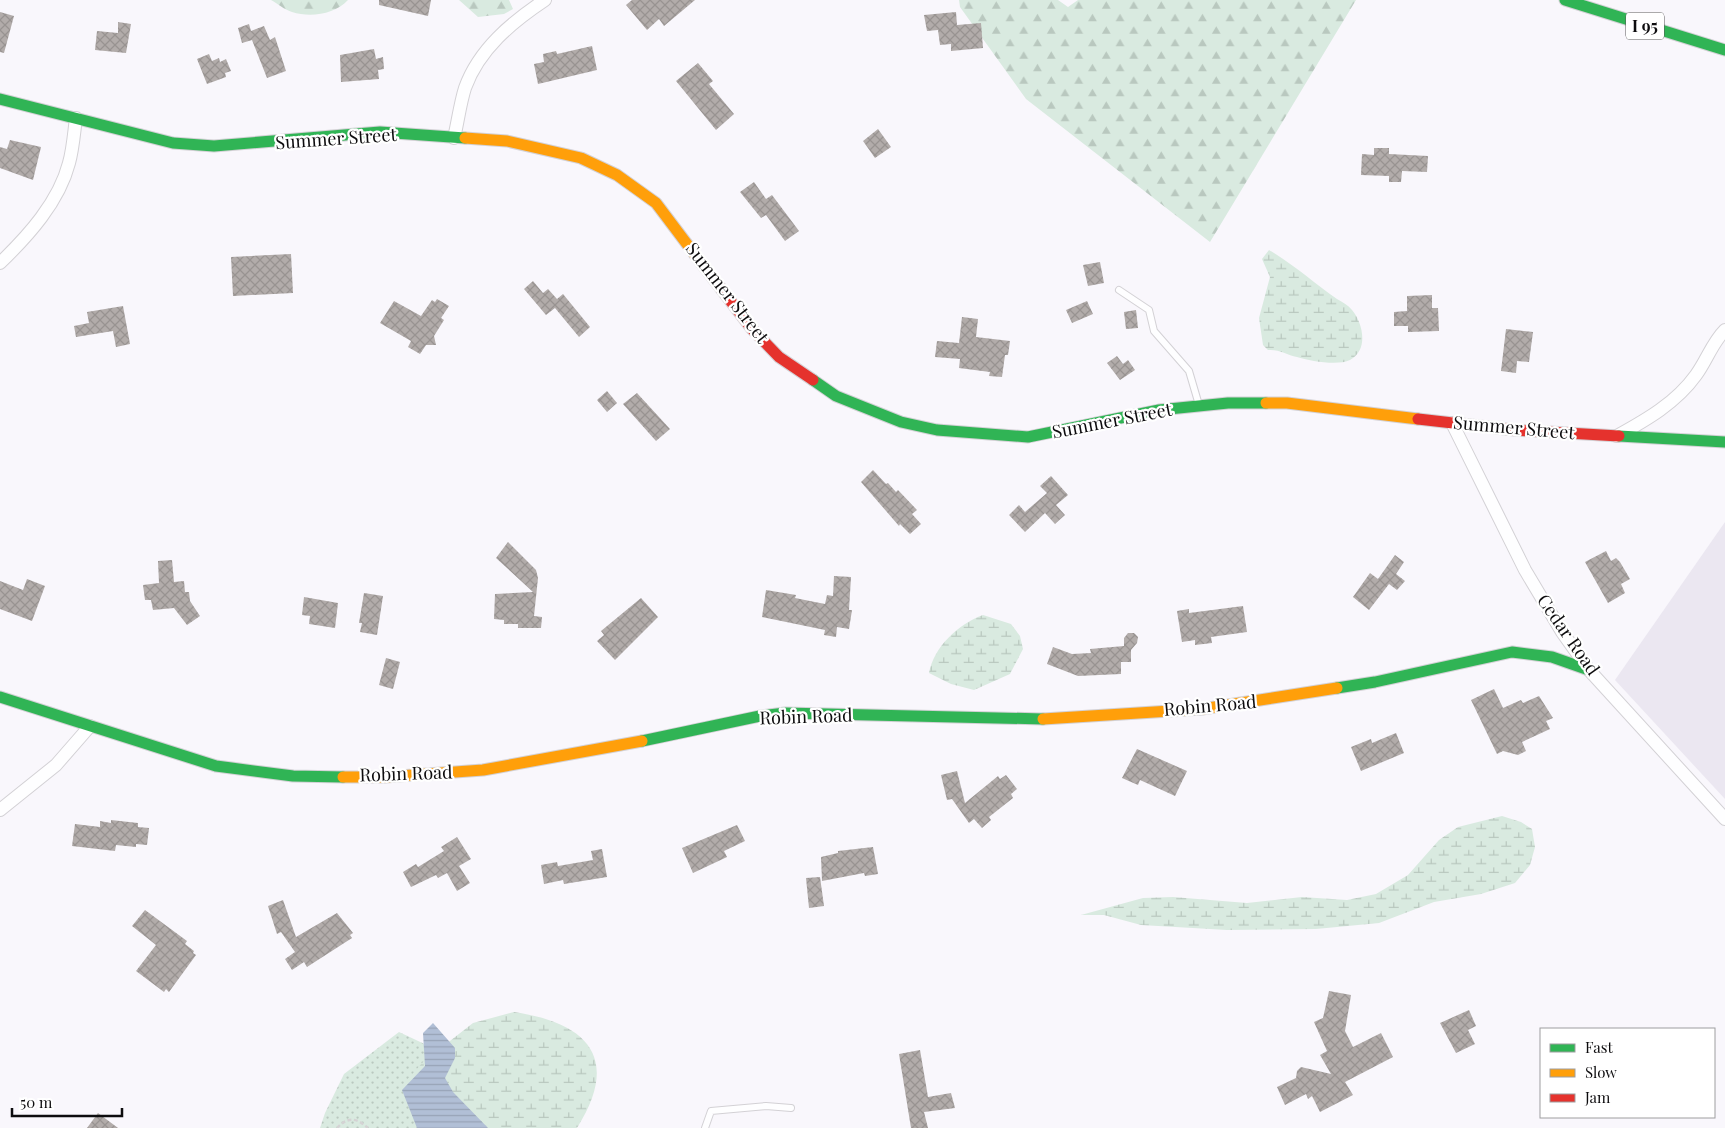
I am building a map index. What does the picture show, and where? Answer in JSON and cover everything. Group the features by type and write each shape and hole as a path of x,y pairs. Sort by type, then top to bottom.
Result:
{"main road":[{"name":"I 95","path":"1565,0 1725,50"},
{"name":"Summer Street","path":"0,99 172,143 214,146 380,132 507,141 548,149 580,158 633,186 656,203 752,329 779,357 836,396 864,409 901,422 937,430 1028,437 1104,420 1199,406 1228,403 1287,403 1514,430 1725,442"},
{"name":"Robin Road","path":"0,697 216,766 293,776 385,777 483,770 720,726 760,716 785,713 1046,719 1139,711 1202,709 1375,682 1512,652 1532,652 1558,657 1589,670"}],"street":[{"path":"454,138 465,87 483,54 504,30 545,0"},
{"path":"0,263 16,248 58,192 69,164 76,118"},
{"path":"1616,437 1647,420 1679,394 1696,376 1715,340 1725,330"},
{"name":"Cedar Road","path":"1452,423 1525,570 1562,632 1589,670 1725,819"},
{"path":"0,810 56,765 90,726"}],"lane":[{"path":"1119,290 1149,310 1154,331 1189,370 1199,406"},
{"path":"705,1128 711,1111 766,1106 791,1108"}],"path":[{"path":"338,1128 345,1121 351,1119 356,1119 368,1128"}],"shaded area":[{"path":"1725,522 1725,799 1615,680"}],"green space":[{"path":"271,0 348,0 330,12 307,15 289,11"},
{"path":"459,0 509,0 513,9 504,14 478,17"},
{"path":"959,0 1058,0 1068,7 1078,0 1356,0 1210,242 1026,99 960,7"},
{"path":"1269,250 1352,310 1359,322 1362,336 1360,350 1356,356 1345,362 1324,362 1303,359 1276,350 1268,350 1263,345 1259,318 1270,277 1262,259"},
{"path":"983,615 1011,624 1020,636 1023,649 1010,674 974,690 951,684 929,673 936,654 948,638 965,624"},
{"path":"1502,816 1521,822 1532,829 1535,847 1530,865 1515,883 1481,894 1434,902 1379,923 1316,929 1227,930 1141,925 1104,915 1081,915 1143,898 1173,897 1247,903 1302,897 1347,900 1376,894 1408,875 1439,840 1458,827"},
{"path":"514,1012 540,1017 561,1025 578,1035 590,1048 596,1063 596,1082 590,1103 577,1128 425,1128 405,1091 407,1080 423,1062 473,1023"},
{"path":"399,1032 433,1048 520,1128 320,1128 325,1113 344,1074"}],"water":[{"path":"433,1023 455,1048 455,1058 445,1078 453,1092 488,1128 417,1128 402,1090 425,1066 423,1033"}],"building":[{"path":"379,0 431,0 428,16 379,5"},
{"path":"632,0 695,0 664,26 659,19 647,30 626,5"},
{"path":"0,12 14,16 4,53 0,52"},
{"path":"956,12 957,25 981,23 983,48 951,51 951,44 940,45 938,30 927,31 924,15"},
{"path":"118,22 131,24 126,53 95,50 97,31 118,33"},
{"path":"249,24 251,31 264,26 270,40 275,37 286,71 267,78 252,40 242,43 238,28"},
{"path":"592,46 597,70 538,84 534,64 544,62 543,54 556,51 557,54"},
{"path":"374,49 376,59 383,57 384,69 378,70 379,79 341,82 340,55"},
{"path":"209,54 212,61 219,58 220,62 226,59 231,71 225,73 226,77 207,84 197,59"},
{"path":"698,63 713,81 709,84 734,114 716,130 676,81"},
{"path":"878,129 891,147 875,158 863,141"},
{"path":"10,140 41,147 33,180 0,168 0,147 7,149"},
{"path":"1374,148 1389,148 1389,154 1428,156 1427,172 1402,171 1401,182 1389,182 1389,176 1361,175 1362,154 1374,155"},
{"path":"754,182 766,199 772,195 799,231 785,241 766,215 761,218 740,192"},
{"path":"291,254 293,293 233,296 231,257"},
{"path":"1100,262 1104,283 1088,286 1083,265"},
{"path":"533,281 543,293 548,289 557,299 563,294 590,327 579,337 555,308 546,315 524,289"},
{"path":"1432,295 1432,308 1438,308 1439,331 1408,332 1408,326 1394,326 1394,312 1407,311 1407,296"},
{"path":"437,299 449,306 441,318 444,320 434,336 436,345 426,345 420,354 408,347 411,341 380,323 394,301 421,316 432,300 435,302"},
{"path":"1087,301 1093,314 1072,323 1066,310"},
{"path":"123,306 130,344 116,347 113,331 76,337 74,326 89,323 87,312"},
{"path":"1136,310 1138,328 1126,329 1124,312"},
{"path":"962,317 978,319 976,337 1010,341 1008,355 1005,355 1002,377 989,376 990,372 959,368 960,359 935,357 937,341 959,343"},
{"path":"1506,329 1533,332 1529,362 1517,361 1516,373 1501,371"},
{"path":"1117,356 1123,364 1128,360 1135,370 1120,380 1107,363"},
{"path":"607,391 617,403 607,412 597,400"},
{"path":"637,393 670,429 656,441 623,404"},
{"path":"873,470 896,492 898,490 917,510 912,514 921,524 910,534 900,524 899,526 861,482"},
{"path":"1051,476 1068,495 1056,505 1065,515 1055,524 1045,513 1025,532 1009,515 1019,505 1025,512 1047,493 1040,486"},
{"path":"508,542 536,570 538,578 534,616 542,617 541,628 518,628 518,624 504,624 504,620 494,619 495,594 533,592 496,558"},
{"path":"1606,551 1611,561 1616,558 1620,562 1630,579 1621,584 1625,593 1608,603 1585,562"},
{"path":"1395,555 1404,562 1396,574 1405,581 1397,590 1389,584 1369,610 1353,597 1370,573 1378,579"},
{"path":"172,560 174,582 184,581 185,592 189,592 190,601 200,616 187,625 174,608 153,610 151,600 145,600 143,585 159,583 158,561"},
{"path":"834,576 851,577 849,610 852,610 849,629 837,627 836,637 824,635 825,630 762,617 766,590 796,595 795,598 825,604 827,595 833,596"},
{"path":"27,579 45,586 32,621 0,609 0,581 23,590"},
{"path":"364,593 383,596 377,635 360,632 362,623 359,623"},
{"path":"304,597 338,603 335,628 309,624 310,616 302,615"},
{"path":"641,598 658,617 615,660 597,641 604,635 601,631"},
{"path":"1243,606 1247,632 1211,637 1212,643 1195,645 1195,640 1182,642 1177,611 1189,609 1189,613"},
{"path":"1128,633 1134,633 1138,637 1137,643 1131,650 1131,662 1121,662 1121,674 1078,676 1047,664 1053,647 1072,654 1091,653 1090,649 1124,646 1124,638"},
{"path":"386,658 400,662 393,689 379,685"},
{"path":"1494,689 1503,708 1521,700 1523,703 1539,696 1553,718 1546,721 1550,729 1522,742 1526,751 1518,755 1503,751 1497,754 1471,700"},
{"path":"1396,733 1404,753 1361,771 1351,747 1371,739 1372,743"},
{"path":"1137,749 1187,771 1175,796 1140,780 1138,785 1122,778"},
{"path":"957,771 965,803 998,776 1000,779 1006,775 1017,789 1011,794 1013,798 989,817 991,820 982,828 974,819 969,823 952,799 947,800 941,775"},
{"path":"111,820 138,823 138,827 149,828 147,845 136,844 136,847 116,845 115,851 72,846 75,824 100,827 100,821 111,823"},
{"path":"737,825 745,841 724,851 727,857 693,873 682,848"},
{"path":"457,837 471,859 459,866 470,883 457,891 447,873 438,878 436,875 411,887 403,872 416,864 418,867 444,851 441,847"},
{"path":"873,847 878,874 865,876 864,873 822,881 821,857 838,853 838,851"},
{"path":"602,849 607,877 564,884 563,880 544,884 541,865 557,862 558,866 593,860 591,851"},
{"path":"820,877 824,906 809,908 806,878"},
{"path":"283,900 296,937 337,913 353,933 350,935 352,938 307,967 304,962 292,970 285,959 295,952 281,932 277,934 268,906"},
{"path":"145,910 187,941 185,944 196,955 169,992 166,989 164,992 136,971 156,945 132,926"},
{"path":"1329,991 1351,995 1345,1031 1353,1047 1381,1033 1393,1057 1345,1082 1353,1095 1320,1112 1312,1096 1308,1099 1306,1094 1285,1105 1277,1087 1296,1078 1297,1071 1301,1067 1331,1074 1320,1055 1327,1051 1314,1022 1323,1018"},
{"path":"1469,1010 1476,1026 1468,1030 1475,1044 1456,1053 1440,1023"},
{"path":"920,1050 928,1097 951,1093 955,1108 924,1112 928,1128 911,1128 899,1054"},
{"path":"98,1113 118,1128 87,1128"}],"traffic: fast":[{"path":"1565,0 1725,50"},
{"path":"0,99 173,143 214,146 380,132 465,138"},
{"path":"813,380 836,396 901,422 937,430 1028,437 1159,410 1228,403 1266,403"},
{"path":"1619,436 1725,442"},
{"path":"1337,688 1375,682 1512,652 1552,657 1589,670"},
{"path":"0,697 216,766 293,776 343,777"},
{"path":"642,741 760,716 785,713 1043,719"}],"traffic: slow":[{"path":"465,138 507,141 581,158 617,175 656,203 696,256"},
{"path":"1266,403 1287,403 1418,419"},
{"path":"1043,719 1202,709 1337,688"},
{"path":"343,777 385,777 483,770 642,741"}],"traffic: jam":[{"path":"696,256 752,329 779,357 813,380"},
{"path":"1418,419 1514,430 1619,436"}]}
